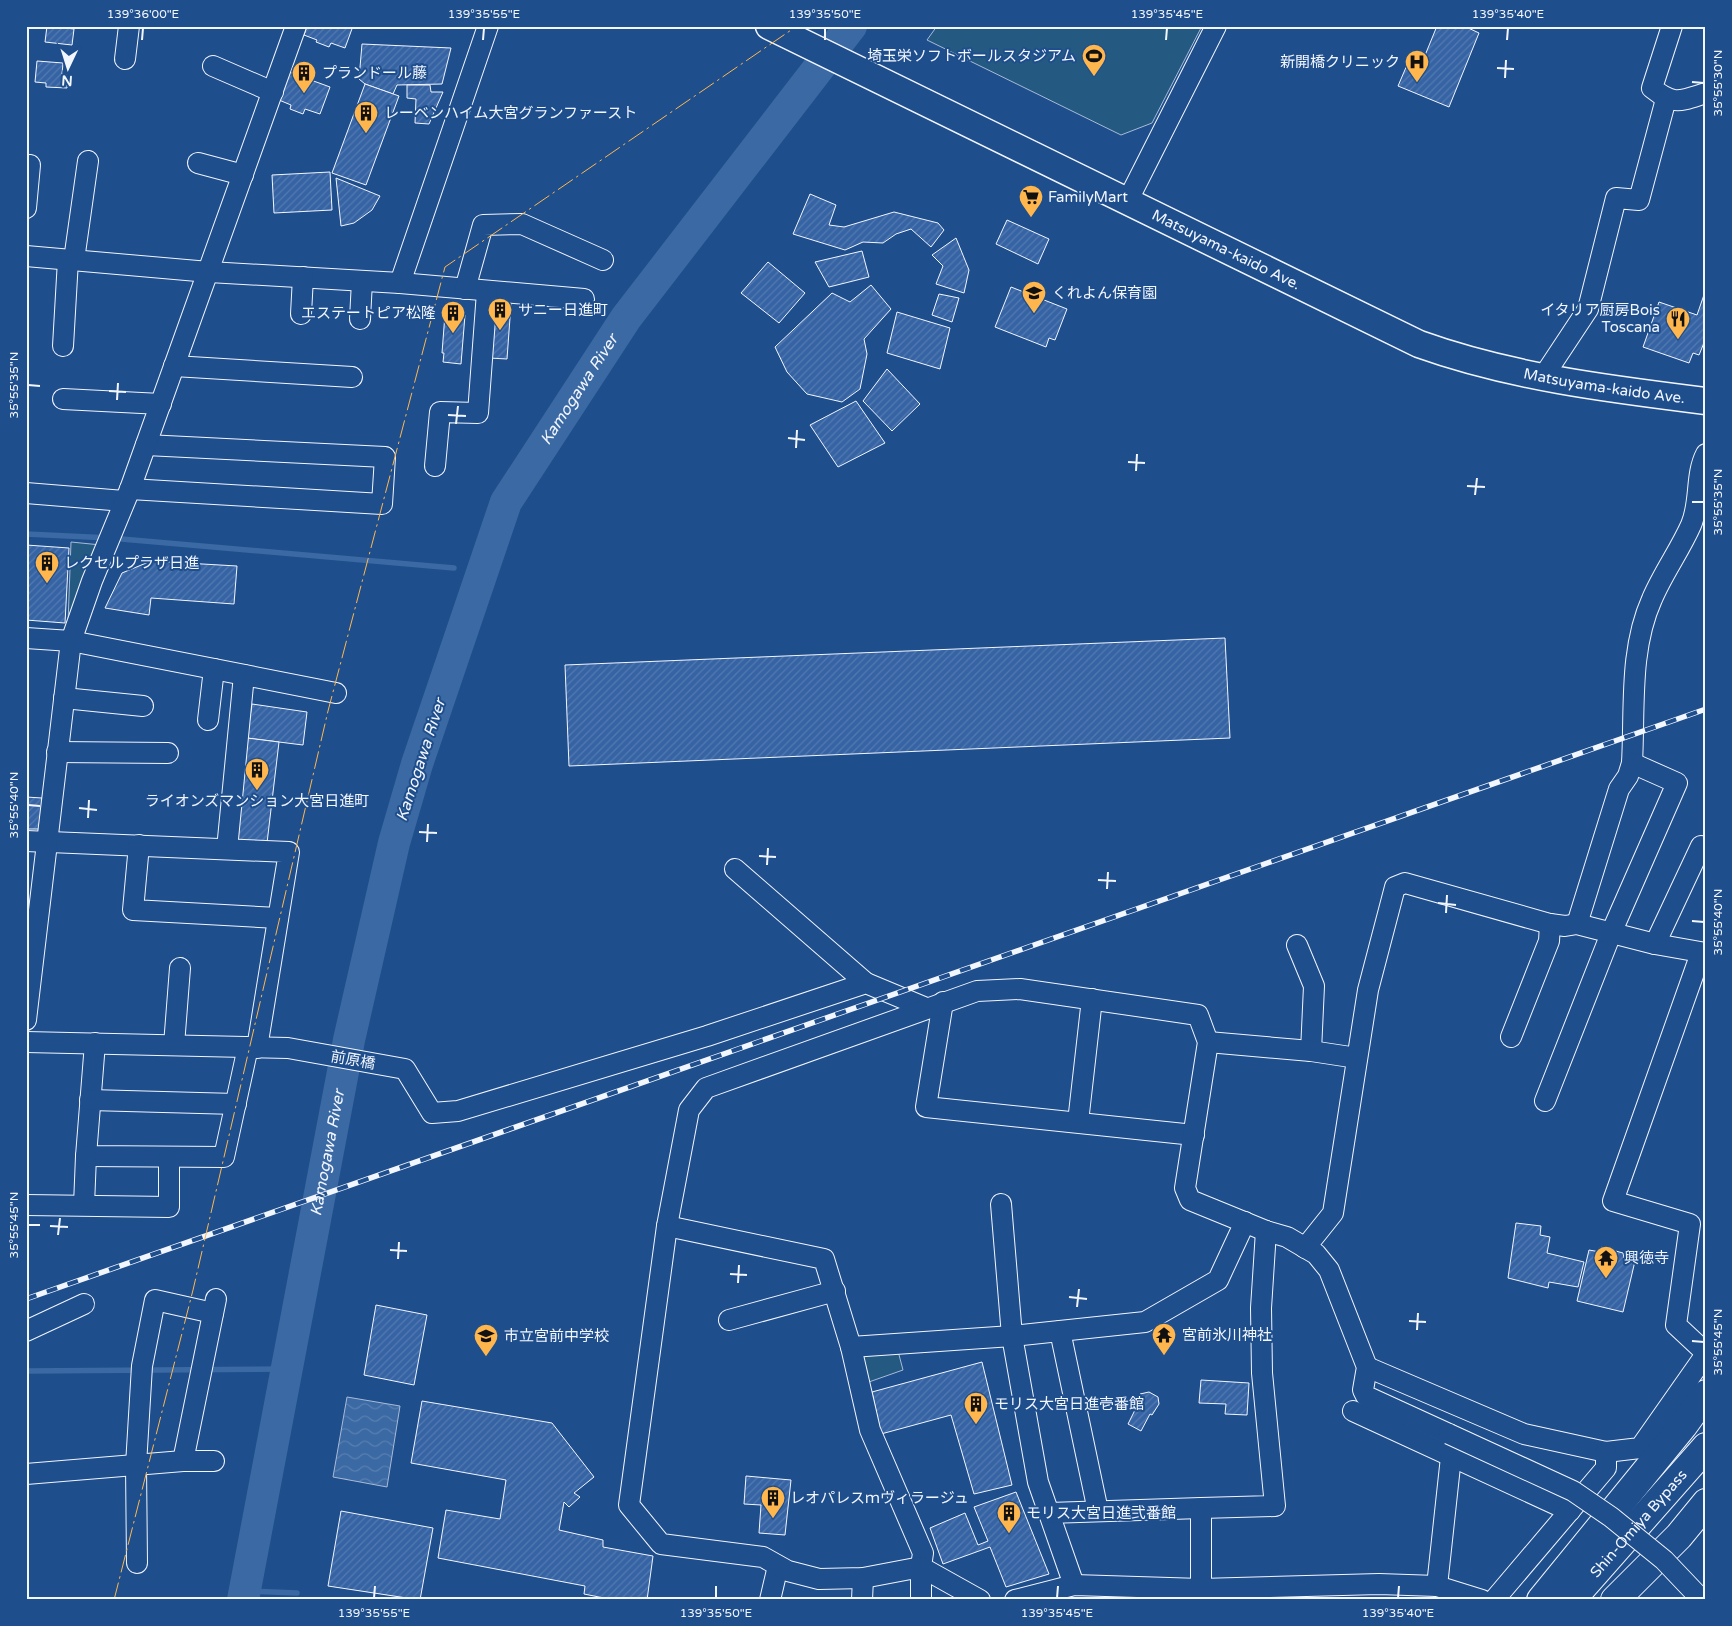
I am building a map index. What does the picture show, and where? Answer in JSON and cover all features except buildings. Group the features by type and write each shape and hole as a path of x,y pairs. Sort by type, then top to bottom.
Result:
{"highway":[{"path":"1541,1600 1677,1433 1706,1394"},
{"path":"1677,1433 1706,1404"},
{"name":"Shin-Omiya Bypass","path":"1571,1600 1706,1447"},
{"path":"1615,1600 1679,1536 1706,1503"},
{"path":"1679,1536 1706,1519"}],"main road":[{"name":"Matsuyama-kaido Ave.","path":"769,26 1128,200 1341,308 1419,344 1495,368 1706,401"}],"street":[{"path":"125,59 130,26"},
{"path":"26,1020 71,641 92,581 161,404 296,26"},
{"path":"400,283 488,26"},
{"path":"1128,200 1216,26"},
{"path":"1672,26 1652,88 1666,99 1679,102 1706,93"},
{"path":"213,66 273,92"},
{"path":"1543,377 1588,309 1616,198 1639,200 1666,99"},
{"path":"64,346 71,260 88,161"},
{"path":"198,163 243,175"},
{"path":"26,208 30,165"},
{"path":"465,290 483,225 522,224 603,260"},
{"path":"26,256 209,272 400,283 584,299"},
{"path":"301,314 303,277"},
{"path":"360,319 362,281"},
{"path":"435,466 440,412 478,413 487,292"},
{"path":"174,366 352,377"},
{"path":"62,399 161,404"},
{"path":"26,493 382,504 385,457 146,445"},
{"path":"1577,924 1619,789 1628,776 1632,763 1638,639 1652,599 1691,524 1698,501 1701,474 1706,454"},
{"path":"26,638 71,641 336,693"},
{"path":"208,720 214,669"},
{"path":"227,849 244,675"},
{"path":"64,698 143,706"},
{"path":"58,752 168,753"},
{"path":"1545,1101 1612,931 1677,783 1632,763"},
{"path":"26,841 289,852 252,1047 224,1157 86,1156"},
{"path":"139,845 134,910 278,918"},
{"path":"1655,944 1702,846"},
{"path":"735,869 866,983 935,1005"},
{"path":"1305,1248 1333,1213 1368,990 1395,887 1405,883 1550,924 1565,926 1577,924 1612,931 1655,944 1703,953 1614,1201 1690,1224 1676,1325 1706,1353 1661,1421 1640,1448"},
{"path":"1511,1037 1549,941 1550,924"},
{"path":"1297,945 1314,986 1311,1051"},
{"path":"174,1045 180,968"},
{"name":"前原橋","path":"26,1042 288,1048 405,1069 432,1113 458,1111 707,1036 866,983"},
{"path":"980,1600 921,1567 863,1578 819,1579 788,1572 763,1557 661,1544 629,1505 667,1226 689,1110 706,1088 977,991 1020,989 1198,1014 1208,1042 1185,1188 1190,1200 1266,1231 1287,1237 1316,1254 1329,1270 1367,1367 1363,1390 1366,1396 1573,1491 1611,1517 1664,1560 1702,1600"},
{"path":"1078,1122 1092,999"},
{"path":"935,1005 926,1107 1194,1134"},
{"path":"1208,1042 1311,1051 1357,1058"},
{"path":"84,1205 95,1044"},
{"path":"90,1100 236,1104"},
{"path":"26,1204 169,1207 169,1156"},
{"path":"1001,1204 1012,1336 1038,1482 1074,1585"},
{"path":"852,1347 1012,1336 1145,1322 1218,1280 1245,1222"},
{"path":"667,1226 824,1258 852,1347 870,1430 923,1552 921,1600"},
{"path":"1048,1513 1275,1506 1262,1374 1262,1308 1266,1231"},
{"path":"729,1320 835,1291"},
{"path":"137,1562 136,1465 142,1366 155,1300 215,1306 183,1461"},
{"path":"26,1331 84,1304"},
{"path":"1060,1331 1098,1511"},
{"path":"1367,1367 1524,1434 1606,1452 1640,1448 1677,1433"},
{"path":"1353,1411 1570,1511"},
{"path":"1494,1600 1606,1468 1606,1452"},
{"path":"1437,1586 1451,1456"},
{"path":"26,1474 183,1461 214,1461"},
{"path":"1200,1588 1201,1508"},
{"path":"770,1600 778,1566"},
{"path":"862,1600 863,1578"},
{"path":"1015,1600 1074,1585 1298,1593 1378,1592 1437,1586 1482,1600"}],"shaded area":[{"name":"埼玉栄ソフトボールスタジアム","path":"937,26 1202,26 1152,123 1121,135 927,40"},
{"path":"71,542 101,545 68,623"},
{"path":"898,1351 903,1370 866,1383 860,1352"}],"water":[{"path":"347,1397 400,1406 387,1487 333,1477"}],"waterway":[{"name":"Kamogawa River","path":"243,1600 349,1040 394,843 417,764 506,502 626,318 851,26"},
{"path":"26,534 110,538 454,568"},
{"path":"26,1371 288,1369"},
{"path":"246,1591 297,1593"}],"railway":[{"path":"26,1299 1706,709"}],"power":[{"path":"114,1600 193,1290 328,711 445,267 797,26"}],"place":[{"name":"埼玉栄ソフトボールスタジアム","path":"1094,77"},
{"name":"新開橋クリニック","path":"1417,83"},
{"name":"プランドール藤","path":"304,94"},
{"name":"レーベンハイム大宮グランファースト","path":"366,134"},
{"name":"FamilyMart","path":"1031,218"},
{"name":"くれよん保育園","path":"1034,314"},
{"name":"サニー日進町","path":"500,331"},
{"name":"エステートピア松隆","path":"453,334"},
{"name":"イタリア厨房Bois Toscana","path":"1678,340"},
{"name":"レクセルプラザ日進","path":"47,584"},
{"name":"ライオンズマンション大宮日進町","path":"257,791"},
{"name":"興徳寺","path":"1606,1279"},
{"name":"宮前氷川神社","path":"1164,1356"},
{"name":"市立宮前中学校","path":"486,1357"},
{"name":"モリス大宮日進壱番館","path":"976,1425"},
{"name":"レオパレスｍヴィラージュ","path":"773,1519"},
{"name":"モリス大宮日進弐番館","path":"1009,1534"}]}
